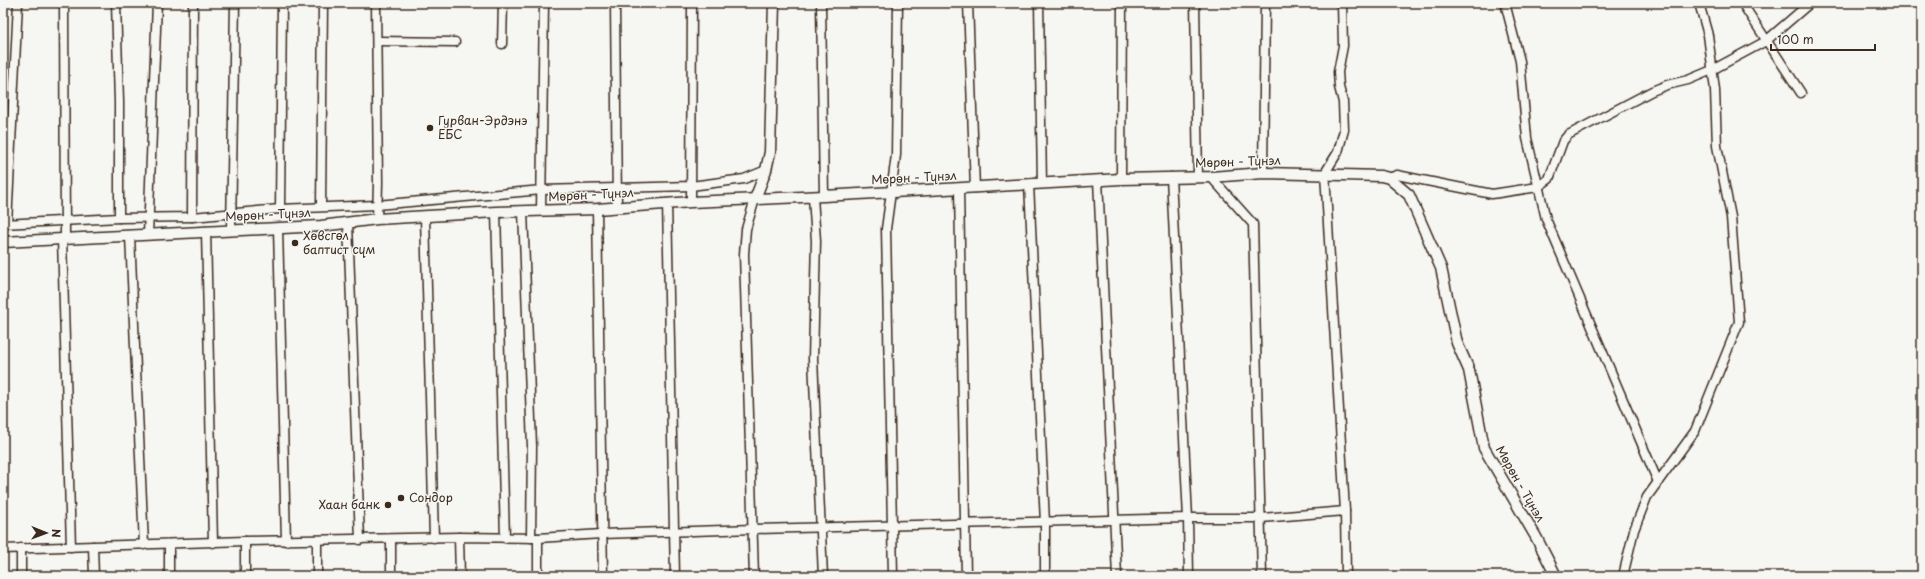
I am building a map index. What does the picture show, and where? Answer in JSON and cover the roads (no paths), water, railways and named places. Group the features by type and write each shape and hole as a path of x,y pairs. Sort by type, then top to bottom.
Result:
{"street":[{"path":"18,3 5,224 119,218 192,217 321,206 377,205 542,190 692,186 744,179 766,170"},
{"path":"64,3 64,238 71,547"},
{"path":"116,3 119,102 119,218"},
{"path":"148,235 150,218 157,3"},
{"path":"192,217 193,3"},
{"path":"231,230 230,214 235,3"},
{"path":"280,209 282,3"},
{"path":"321,206 323,3"},
{"path":"376,3 377,219"},
{"path":"502,44 503,3"},
{"path":"541,211 544,3"},
{"path":"615,3 617,208"},
{"path":"691,202 692,3"},
{"path":"754,576 754,529 744,254 746,229 754,199 766,170 770,152 774,3"},
{"path":"821,3 824,196"},
{"path":"893,576 886,229 896,155 898,3"},
{"path":"968,3 975,188"},
{"path":"1039,3 1042,184"},
{"path":"1121,179 1122,3"},
{"path":"1194,3 1198,177"},
{"path":"1263,172 1265,3"},
{"path":"1342,3 1343,46 1338,72 1339,87 1343,102 1344,130 1338,152 1325,174 1345,511 1346,576"},
{"path":"1505,3 1520,62 1527,138 1546,219 1658,482"},
{"path":"1623,576 1634,530 1647,497 1695,432 1739,322 1731,217 1717,146 1715,90 1708,35 1699,3"},
{"path":"1742,3 1801,93"},
{"path":"1389,178 1397,175 1492,194 1538,187 1549,179 1563,141 1573,131 1652,91 1667,85 1688,80 1712,70 1766,41 1810,3"},
{"path":"377,41 455,42"},
{"name":"Мөрөн - Түнэл","path":"3,242 278,228 348,223 377,219 496,212 617,208 667,203 813,197 1098,180 1211,177 1263,172 1381,176 1389,178 1409,195 1441,268 1457,343 1469,370 1484,448 1536,537 1556,576"},
{"path":"1171,177 1188,518 1189,576"},
{"path":"1211,177 1253,224 1262,518 1262,576"},
{"path":"1098,180 1116,520 1117,576"},
{"path":"1029,184 1045,576"},
{"path":"959,189 966,576"},
{"path":"813,197 816,241 813,359 822,528 823,576"},
{"path":"667,203 675,576"},
{"path":"597,209 603,576"},
{"path":"523,211 534,538 538,576"},
{"path":"496,212 505,538"},
{"path":"425,217 434,538"},
{"path":"348,223 360,540"},
{"path":"278,228 286,542"},
{"path":"206,231 213,543"},
{"path":"130,236 144,545"},
{"path":"3,549 245,541 286,542 459,537 534,538 602,534 754,529 1044,523 1188,518 1262,518 1345,511"},
{"path":"459,537 460,576"},
{"path":"391,539 391,576"},
{"path":"245,541 246,576"},
{"path":"316,541 317,576"},
{"path":"169,544 169,576"},
{"path":"93,546 94,576"},
{"path":"21,548 21,576"}],"place":[{"name":"Гурван-Эрдэнэ ЕБС","path":"430,128"},
{"name":"Хөвсгөл баптист сүм","path":"295,243"},
{"name":"Сондор","path":"401,498"},
{"name":"Хаан банк","path":"388,505"}]}
